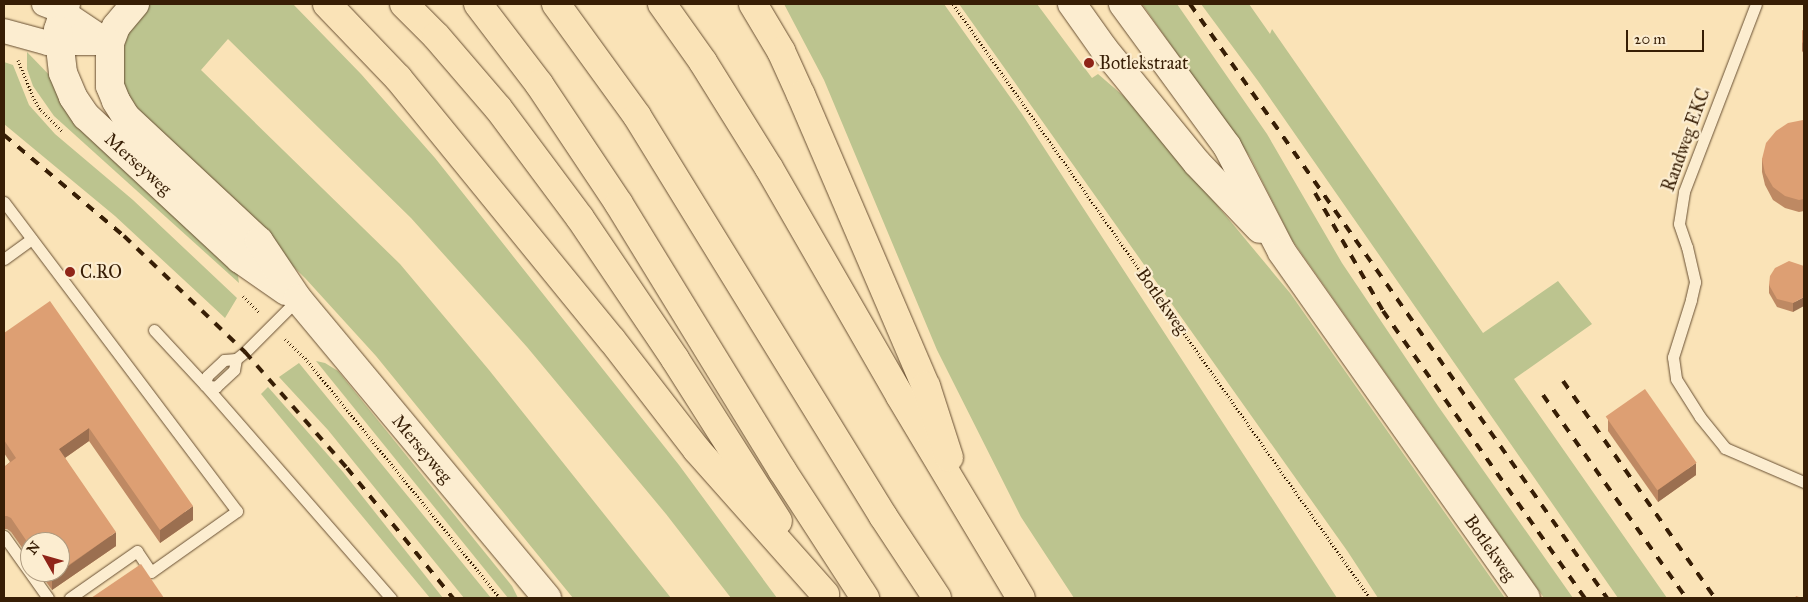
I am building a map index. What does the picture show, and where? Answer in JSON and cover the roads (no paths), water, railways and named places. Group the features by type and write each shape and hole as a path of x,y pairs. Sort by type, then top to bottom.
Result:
{"highway":[{"path":"327,4 398,78 461,152 698,450 826,596"},
{"path":"404,4 436,36 498,108 580,218 675,359 826,596"},
{"path":"478,4 539,84 614,196 782,470 865,598"},
{"path":"556,4 636,116 884,516 937,598"},
{"path":"662,4 703,62 758,152 1022,598"},
{"path":"753,4 789,69 926,386 962,499"}],"street":[{"path":"4,31 48,43 110,42 116,27 135,4"},
{"name":"Botlekweg","path":"1072,4 1104,49 1197,164 1282,252"},
{"name":"Botlekweg","path":"1123,4 1227,146 1282,252 1526,598"},
{"name":"Merseyweg","path":"57,6 110,42 110,86 116,101 126,117 259,241 298,299 547,598"},
{"name":"Merseyweg","path":"57,6 58,43 63,73 73,97 86,116 240,259 298,299"}],"lane":[{"name":"Randweg EKC","path":"1756,4 1684,192 1679,224 1687,247 1694,282 1692,300 1673,357 1676,379 1700,417 1725,448 1804,482"},
{"path":"4,202 238,511 151,572 136,551 70,598"},
{"path":"4,259 32,239"},
{"path":"205,385 206,376 224,360 236,359 298,299"},
{"path":"154,330 205,385 391,598"},
{"path":"4,536 48,598"}],"railway":[{"path":"1190,4 1607,598"},
{"path":"4,135 124,236 245,352 347,468 453,598"},
{"path":"1315,193 1383,311 1585,598"},
{"path":"1563,381 1715,598"},
{"path":"1543,395 1686,598"}],"place":[{"name":"Botlekstraat","path":"1089,63"},
{"name":"C.RO","path":"70,272"}]}
